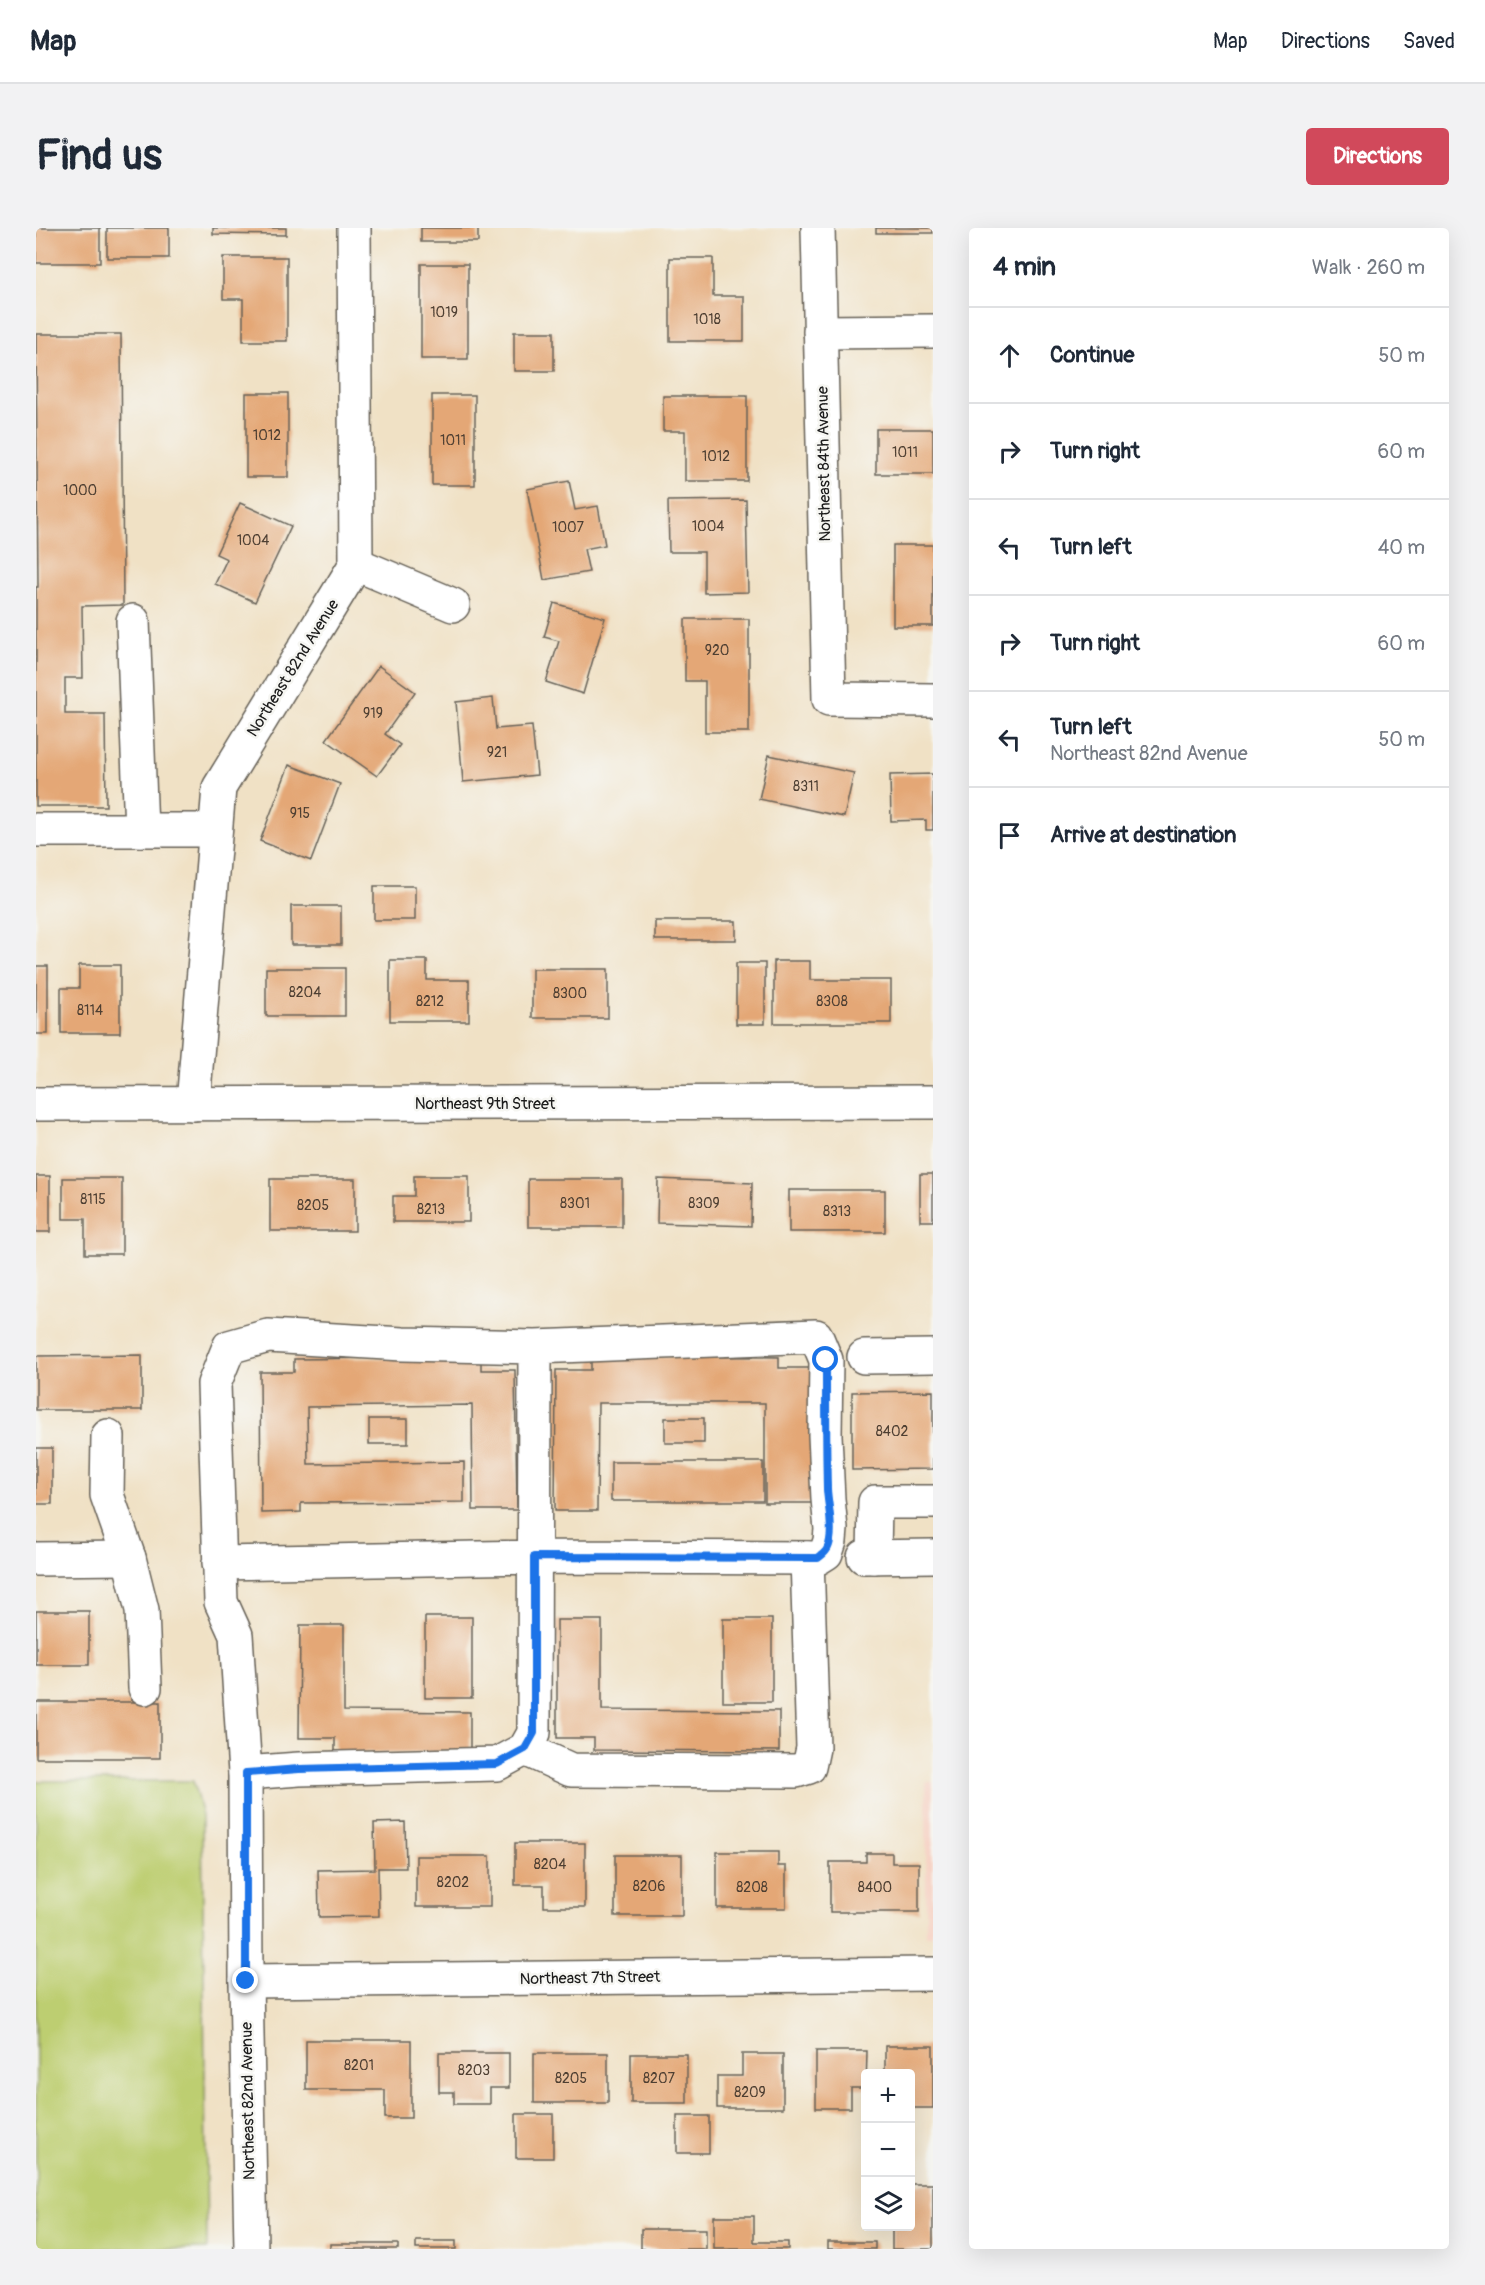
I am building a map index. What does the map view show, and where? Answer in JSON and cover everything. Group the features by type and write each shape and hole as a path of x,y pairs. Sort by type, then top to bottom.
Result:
{"street":[{"path":"354,228 356,564 453,605"},
{"name":"Northeast 84th Avenue","path":"818,228 829,699 933,700"},
{"path":"820,332 933,331"},
{"name":"Northeast 82nd Avenue","path":"193,1104 219,788 356,564"},
{"path":"133,621 141,830"},
{"path":"36,830 215,830"},
{"name":"Northeast 9th Street","path":"36,1104 933,1102"},
{"name":"Northeast 82nd Avenue","path":"251,2249 246,1981 246,1773 236,1635 220,1602 214,1384 229,1347 268,1336 404,1344 535,1347"},
{"path":"219,1563 534,1557 818,1558 826,1553 831,1528 825,1435 826,1360 816,1336 535,1347 534,1557 534,1733 525,1749 497,1764 299,1769 246,1773"},
{"path":"864,1357 933,1356"},
{"path":"108,1436 107,1495 129,1558 142,1610 144,1688"},
{"path":"933,1502 875,1503 869,1557 933,1556"},
{"path":"36,1558 129,1558"},
{"path":"525,1749 571,1770 796,1771 809,1767 813,1748 807,1558"},
{"name":"Northeast 7th Street","path":"246,1981 933,1974"}],"shaded area":[{"path":"926,1782 933,1782 933,1935 926,1935"}],"green space":[{"path":"36,1781 193,1781 202,1816 207,2249 36,2249"}],"building":[{"path":"36,228 100,228 100,263 36,263"},
{"path":"107,228 169,228 169,258 107,258"},
{"path":"213,228 286,228 286,235 213,234"},
{"path":"421,228 478,228 478,242 421,242"},
{"path":"876,228 933,228 933,233 876,233"},
{"path":"223,257 287,257 287,341 243,341 243,299 223,299"},
{"path":"670,258 713,258 713,296 744,296 744,341 670,341"},
{"path":"421,264 468,264 468,359 421,359"},
{"path":"514,332 554,332 554,371 514,371"},
{"path":"36,334 121,334 123,605 82,606 83,678 65,678 65,714 105,714 106,806 36,806 36,587 38,587"},
{"path":"246,393 288,393 288,477 246,477"},
{"path":"432,395 475,395 475,485 432,485"},
{"path":"663,396 747,396 747,481 685,481 685,431 663,431"},
{"path":"876,429 933,429 933,474 876,474"},
{"path":"569,481 575,510 598,506 605,545 584,549 589,572 544,580 527,489"},
{"path":"746,500 748,592 704,593 704,552 669,552 668,501"},
{"path":"240,503 291,526 255,602 215,584 227,559 216,554"},
{"path":"893,545 933,545 933,626 893,626"},
{"path":"554,603 605,618 583,694 546,682 559,641 544,637"},
{"path":"685,619 749,619 749,732 705,732 705,681 685,681"},
{"path":"379,666 415,692 385,734 400,745 377,776 326,740"},
{"path":"493,698 496,729 532,726 537,775 463,782 456,702"},
{"path":"769,755 854,773 844,817 759,799"},
{"path":"289,765 340,784 311,861 260,841"},
{"path":"933,774 933,830 926,830 926,820 891,821 890,775"},
{"path":"374,886 415,886 415,920 374,920"},
{"path":"291,906 341,906 341,945 291,945"},
{"path":"655,921 736,921 736,940 655,940"},
{"path":"390,960 427,960 427,980 469,980 469,1021 390,1021"},
{"path":"774,961 810,961 810,980 891,980 891,1023 774,1023"},
{"path":"736,963 765,963 765,1024 736,1024"},
{"path":"79,965 120,965 120,1033 61,1033 61,988 79,988"},
{"path":"36,966 48,966 48,1034 36,1034"},
{"path":"266,968 345,968 345,1016 266,1016"},
{"path":"532,969 608,969 608,1018 532,1018"},
{"path":"920,1174 933,1174 933,1221 920,1221"},
{"path":"36,1176 50,1176 50,1232 36,1232"},
{"path":"414,1176 469,1176 469,1222 393,1222 393,1196 414,1196"},
{"path":"63,1178 122,1178 122,1254 85,1254 85,1219 63,1219"},
{"path":"270,1179 355,1179 355,1231 270,1231"},
{"path":"528,1179 622,1179 622,1227 528,1227"},
{"path":"658,1179 752,1183 751,1226 657,1223"},
{"path":"789,1190 885,1190 885,1232 789,1232"},
{"path":"142,1355 142,1410 36,1410 36,1356"},
{"path":"591,1356 779,1357 779,1368 813,1368 812,1503 765,1503 765,1403 598,1403 597,1511 555,1511 556,1370 591,1370"},
{"path":"481,1357 481,1370 515,1370 517,1510 473,1510 472,1405 307,1407 308,1464 464,1462 464,1502 301,1503 301,1512 261,1513 260,1372 294,1372 294,1359"},
{"path":"933,1391 933,1469 852,1470 852,1392"},
{"path":"665,1418 704,1418 704,1443 665,1443"},
{"path":"369,1419 408,1419 408,1444 369,1444"},
{"path":"36,1448 52,1448 52,1504 36,1504"},
{"path":"611,1462 763,1462 763,1501 611,1501"},
{"path":"36,1611 89,1611 89,1665 36,1665"},
{"path":"425,1617 472,1617 472,1698 425,1698"},
{"path":"723,1619 772,1619 772,1702 723,1702"},
{"path":"557,1620 602,1620 602,1710 779,1711 779,1751 594,1750 594,1738 557,1738"},
{"path":"300,1625 344,1625 344,1711 470,1712 470,1752 335,1752 335,1738 299,1738"},
{"path":"36,1702 160,1702 160,1758 36,1758"},
{"path":"405,1822 406,1868 378,1868 379,1916 319,1917 318,1870 375,1869 374,1823"},
{"path":"515,1843 585,1843 585,1907 544,1907 544,1885 515,1885"},
{"path":"717,1852 778,1852 778,1866 786,1866 786,1908 717,1908"},
{"path":"866,1853 892,1853 892,1863 919,1863 919,1912 830,1912 830,1862 866,1862"},
{"path":"615,1855 682,1855 682,1916 615,1916"},
{"path":"416,1856 490,1856 490,1907 416,1907"},
{"path":"306,2040 411,2040 411,2118 385,2118 385,2090 306,2090"},
{"path":"885,2046 933,2046 933,2108 915,2108 915,2069 885,2069"},
{"path":"816,2051 867,2051 867,2069 861,2069 861,2088 851,2088 851,2108 816,2108"},
{"path":"439,2053 509,2053 509,2088 490,2088 490,2104 454,2104 454,2092 439,2092"},
{"path":"534,2053 608,2053 608,2103 534,2103"},
{"path":"631,2054 687,2054 687,2103 631,2103"},
{"path":"742,2054 783,2054 783,2108 717,2108 717,2076 742,2076"},
{"path":"516,2114 553,2114 553,2158 516,2158"},
{"path":"677,2116 709,2116 709,2153 677,2153"},
{"path":"915,2184 933,2184 933,2249 892,2249 892,2231 915,2231"},
{"path":"714,2216 754,2216 754,2242 788,2242 788,2249 714,2249"},
{"path":"641,2229 706,2229 706,2249 641,2249"},
{"path":"416,2241 456,2241 456,2249 416,2249"},
{"path":"828,2242 875,2242 875,2249 828,2249"},
{"path":"330,2244 398,2244 398,2249 330,2249"}],"route":[{"path":"246,1981 246,1773 299,1769 497,1764 525,1749 534,1733 534,1557 818,1558 826,1553 831,1528 825,1435 826,1360"}]}
